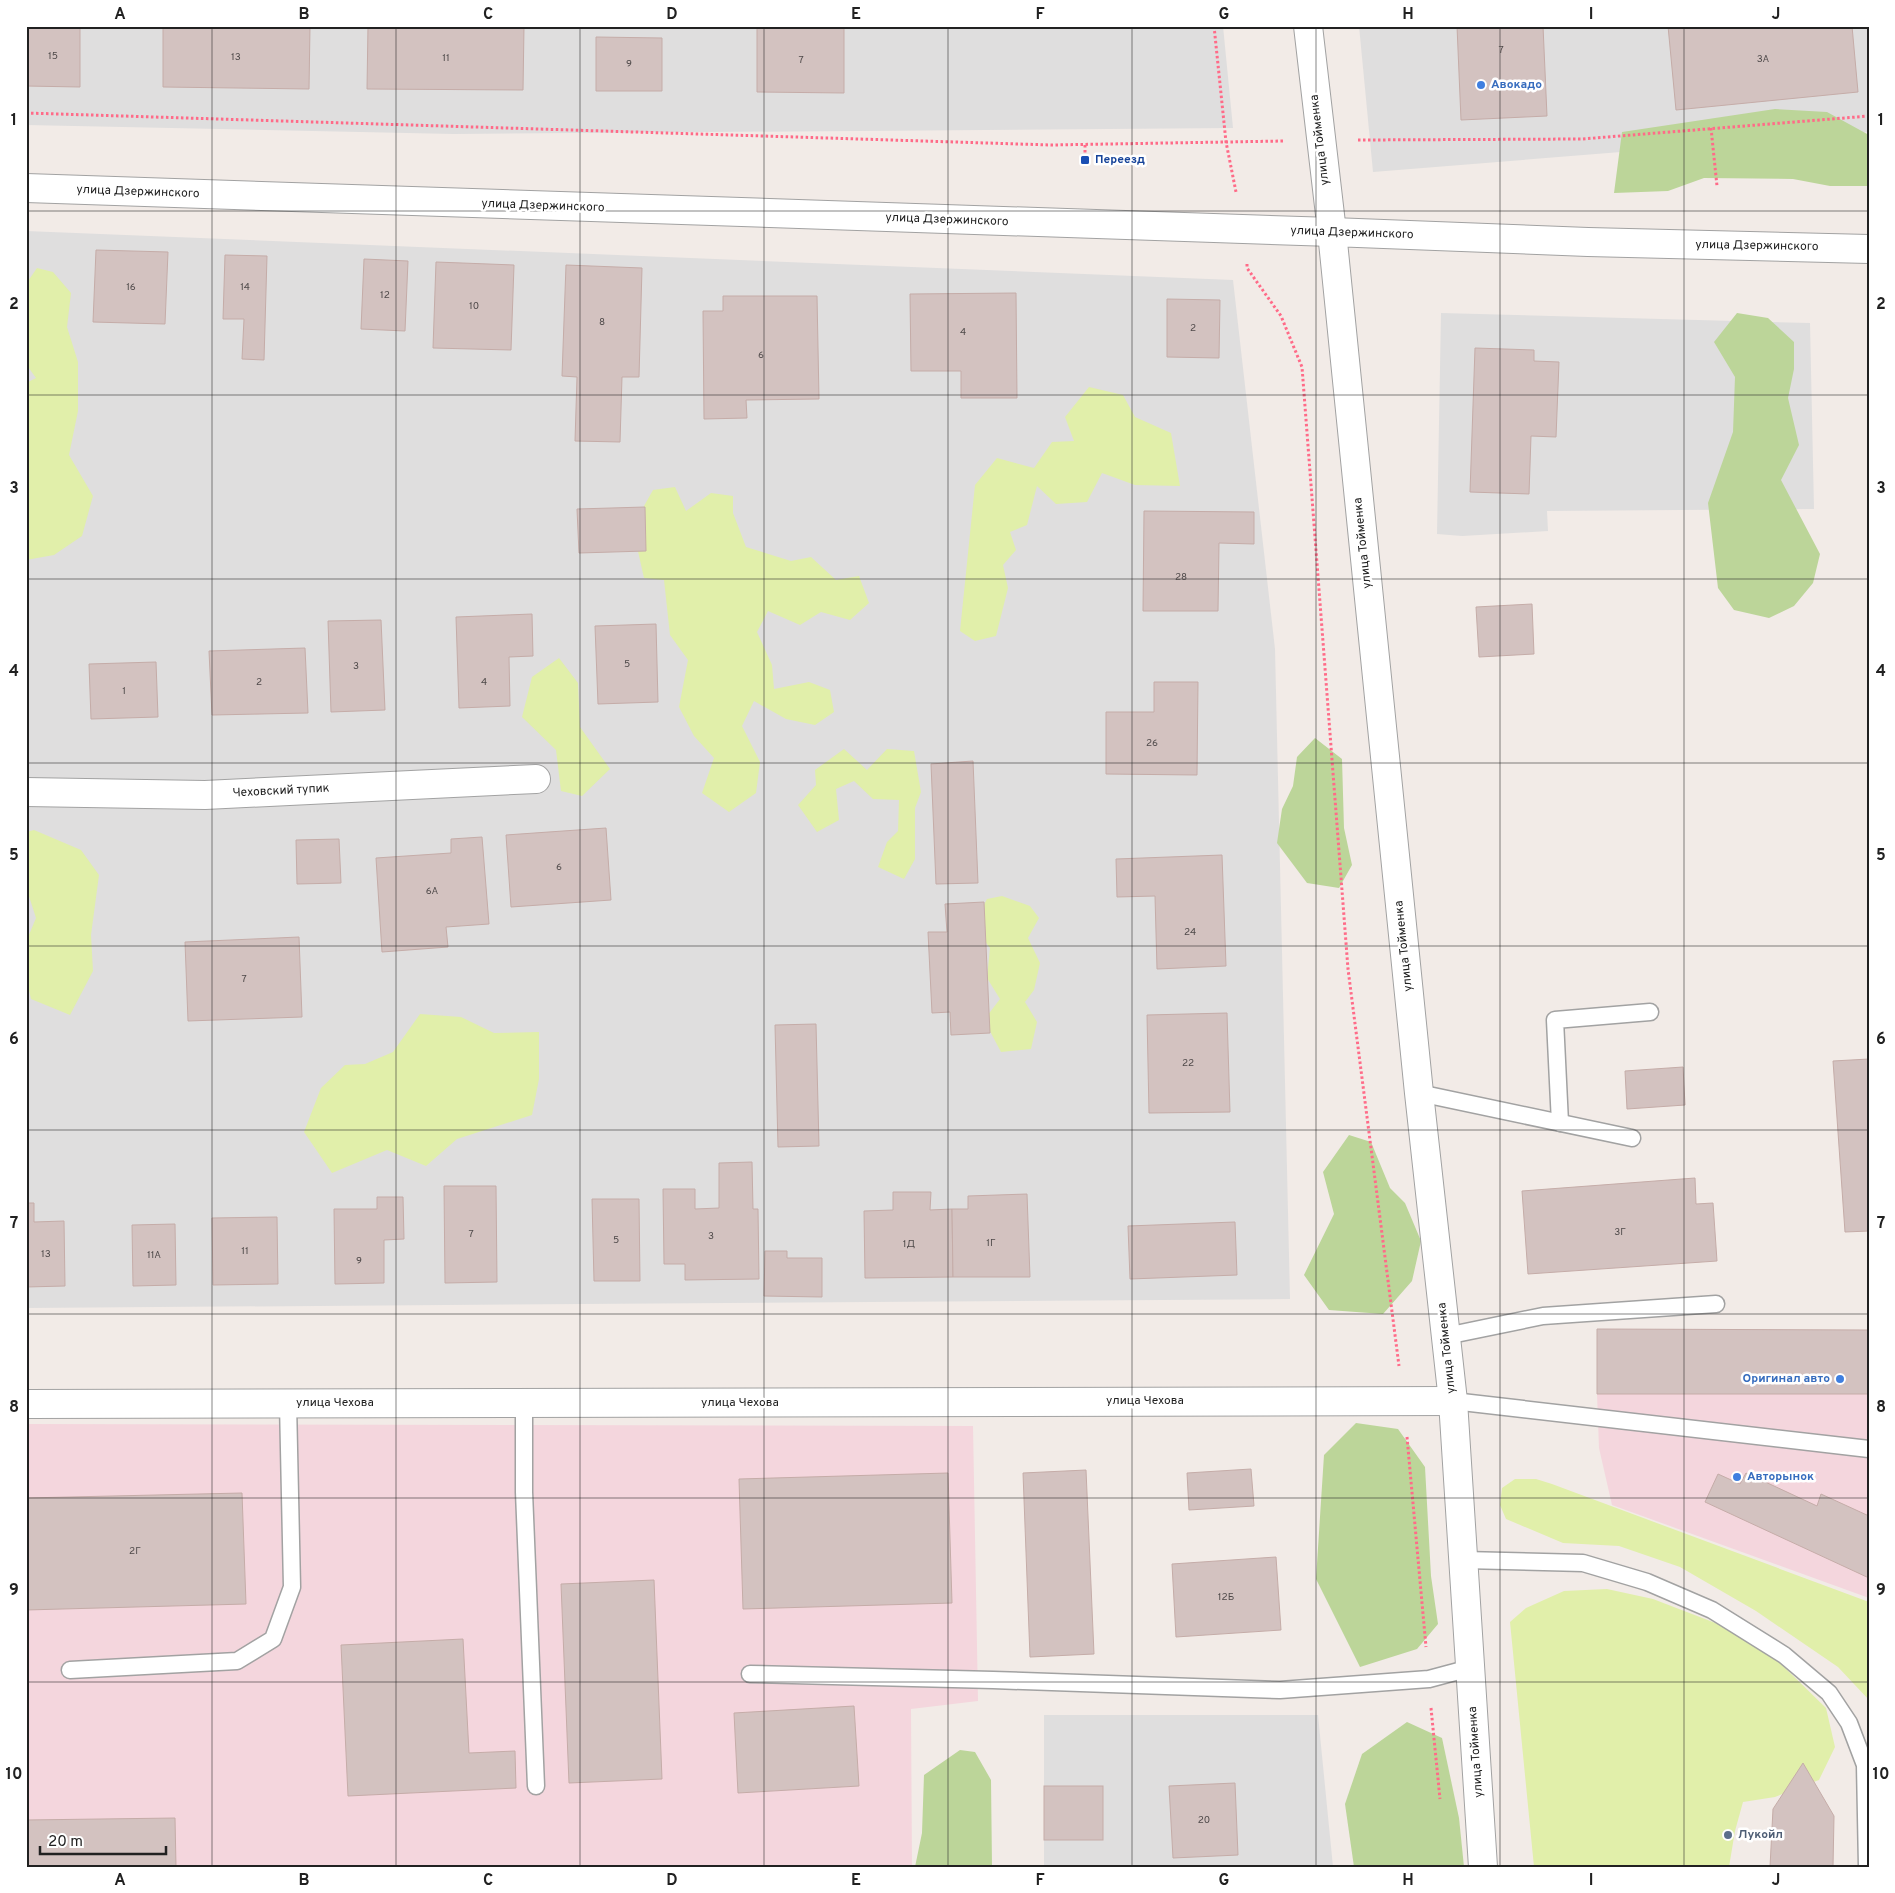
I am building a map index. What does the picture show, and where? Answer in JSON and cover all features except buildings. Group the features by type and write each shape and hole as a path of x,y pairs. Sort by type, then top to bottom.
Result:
{"street":[{"name":"улица Тойменка","path":"1308,26 1332,232 1419,1093 1453,1401 1483,1867"},
{"name":"улица Дзержинского","path":"26,188 1588,242 1869,249"},
{"name":"Чеховский тупик","path":"26,792 205,795 536,778"},
{"name":"улица Чехова","path":"26,1404 1453,1401"}],"lane":[{"path":"1560,1122 1555,1020 1650,1012"},
{"path":"1419,1093 1632,1138"},
{"path":"1446,1336 1543,1316 1716,1304"},
{"path":"1453,1401 1869,1449"},
{"path":"524,1403 524,1492 536,1786"},
{"path":"70,1670 237,1661 273,1639 292,1587 288,1404"},
{"path":"1464,1560 1583,1563 1647,1582 1712,1610 1784,1655 1828,1693 1849,1723 1865,1765 1867,1867"},
{"path":"750,1674 1280,1690 1429,1679 1470,1668"}],"path":[{"path":"1214,26 1226,142 1243,230 1247,268 1281,316 1302,367 1348,969 1404,1400 1440,1808"},
{"path":"26,113 1042,145 1320,140 1582,139 1869,116"},
{"path":"1711,128 1717,186"},
{"path":"1084,144 1086,160"}],"shaded area":[{"path":"26,26 1223,26 1233,128 454,134 26,125"},
{"path":"1359,26 1869,26 1869,132 1373,172"},
{"path":"26,231 1233,280 1275,649 1290,1299 26,1308"},
{"path":"1441,313 1810,323 1814,509 1547,511 1548,531 1462,536 1437,534"},
{"name":"Авторынок","path":"1597,1329 1869,1330 1869,1598 1612,1505 1599,1448"},
{"path":"26,1424 973,1426 978,1701 911,1709 912,1867 26,1867"},
{"path":"1044,1715 1318,1715 1333,1867 1044,1867"}],"green space":[{"path":"1775,109 1827,112 1869,135 1869,186 1830,186 1793,179 1704,178 1668,191 1614,193 1622,132"},
{"path":"37,268 53,272 71,293 67,327 78,362 78,411 69,455 93,496 82,536 54,555 26,560 26,383 36,378 26,364 26,332 29,325 26,284"},
{"path":"1737,313 1768,318 1794,342 1794,369 1788,398 1799,445 1781,480 1820,554 1813,583 1794,606 1769,618 1734,610 1718,588 1708,503 1733,432 1735,377 1714,342"},
{"path":"1089,387 1123,395 1135,417 1171,433 1180,486 1135,485 1102,473 1087,502 1056,504 1037,486 1027,525 1010,532 1016,550 1003,565 1008,588 996,636 975,641 960,631 975,485 997,458 1034,468 1052,442 1074,441 1065,417"},
{"path":"675,487 686,511 711,493 733,496 733,513 746,547 791,561 811,557 836,580 859,576 869,603 850,620 821,612 800,625 768,611 757,632 772,665 774,689 809,682 830,690 834,712 815,725 786,719 754,701 742,726 760,762 756,793 729,812 702,793 714,758 694,736 679,707 688,660 670,635 664,580 644,578 635,538 644,506 653,490"},
{"path":"559,658 578,683 580,727 610,769 582,796 561,791 556,750 522,717 532,677"},
{"path":"1315,738 1342,759 1344,828 1352,865 1339,888 1307,883 1277,843 1282,809 1293,786 1297,757"},
{"path":"844,749 867,770 887,749 914,751 921,792 915,808 915,859 904,879 878,867 887,842 898,831 899,800 873,799 854,781 836,789 839,820 817,832 798,805 816,785 815,770"},
{"path":"34,830 81,850 99,875 91,935 93,971 70,1015 31,999 26,978 26,942 36,918 26,887 26,832"},
{"path":"1002,896 1030,906 1039,918 1028,938 1040,963 1034,990 1025,1002 1037,1022 1031,1049 1001,1052 984,1020 1000,999 987,978 990,948 973,926 987,899"},
{"path":"420,1014 461,1017 494,1033 539,1032 539,1079 532,1115 457,1139 426,1166 387,1150 332,1173 304,1132 321,1088 345,1065 365,1064 393,1052"},
{"path":"1349,1135 1371,1142 1390,1188 1405,1203 1421,1241 1412,1281 1383,1314 1329,1310 1304,1275 1334,1214 1323,1172"},
{"path":"1356,1423 1398,1429 1425,1467 1431,1576 1438,1624 1417,1649 1360,1667 1316,1579 1324,1455"},
{"path":"1515,1479 1536,1479 1552,1484 1869,1602 1869,1700 1838,1667 1756,1611 1680,1567 1619,1546 1563,1543 1506,1519 1500,1505 1502,1488"},
{"path":"1607,1589 1653,1599 1718,1624 1776,1659 1826,1708 1835,1747 1819,1780 1775,1797 1743,1802 1735,1831 1729,1867 1534,1867 1510,1622 1526,1608 1564,1591"},
{"path":"1407,1722 1442,1738 1459,1818 1464,1867 1354,1867 1345,1804 1362,1754"},
{"path":"960,1750 975,1752 991,1780 992,1867 915,1867 922,1833 924,1775"}],"place":[{"name":"Авокадо","path":"1481,85"},
{"name":"Переезд","path":"1085,160"},
{"name":"Оригинал авто","path":"1840,1379"},
{"name":"Авторынок","path":"1737,1477"},
{"name":"Лукойл","path":"1728,1835"}]}
